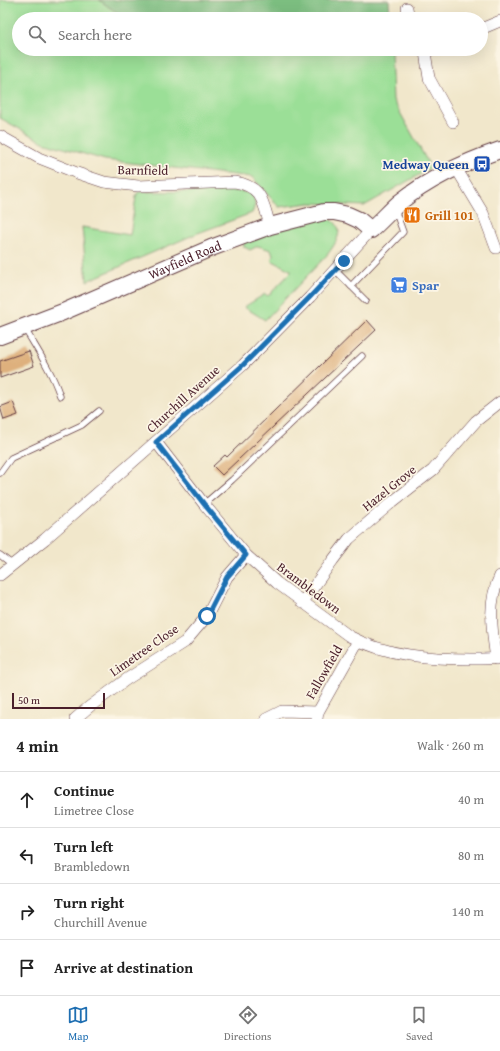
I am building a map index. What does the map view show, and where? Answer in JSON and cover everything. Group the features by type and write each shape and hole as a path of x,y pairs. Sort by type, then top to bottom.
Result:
{"street":[{"path":"488,26 500,21"},
{"path":"427,56 428,78 452,122"},
{"name":"Barnfield","path":"0,136 39,158 104,182 138,186 235,182 247,184 256,190 262,199 270,226"},
{"path":"371,230 394,208 431,182 456,168 482,156 500,150"},
{"path":"456,168 483,213 496,248"},
{"name":"Wayfield Road","path":"0,336 63,312 211,248 270,226 324,212 334,212 348,215 359,220 371,230"},
{"name":"Churchill Avenue","path":"0,575 45,539 243,365 336,270 371,230"},
{"name":"Hazel Grove","path":"302,603 350,539 391,503 433,470 476,421 500,402"},
{"name":"Brambledown","path":"156,442 246,555 302,603 358,640 395,652 440,659 498,658"},
{"name":"Limetree Close","path":"75,719 127,679 185,642 207,616 227,577 246,555"},
{"path":"498,658 490,620 495,586 500,576"},
{"name":"Fallowfield","path":"317,715 358,640"},
{"path":"266,719 282,712 317,715"}],"lane":[{"path":"351,286 403,232 394,208"},
{"path":"336,270 366,301"},
{"path":"24,327 43,358 60,396"},
{"path":"204,504 237,475 362,356"},
{"path":"0,473 11,458 82,424 99,411"},
{"path":"0,555 14,565"}],"green space":[{"path":"0,0 99,0 116,12 12,12 12,56 391,56 393,100 431,168 364,206 310,203 279,207 252,177 105,160 43,142 0,118"},
{"path":"99,0 389,0 390,12 116,12"},
{"path":"237,191 251,193 255,203 252,213 198,233 87,281 82,227 130,235 138,192"},
{"path":"324,217 336,224 339,233 335,244 327,255 265,320 244,307 265,294 268,296 292,271 271,260 273,256 271,250 258,246 250,250 244,247 243,240"}],"building":[{"path":"367,320 376,330 222,475 213,466 225,455 227,457"},
{"path":"29,351 34,366 0,378 0,361"},
{"path":"13,402 18,415 4,420 0,407"}],"place":[{"name":"Medway Queen","path":"482,164"},
{"name":"Grill 101","path":"412,215"},
{"name":"Spar","path":"399,285"}],"route":[{"path":"207,616 227,577 246,555 156,442 243,365 344,261"}]}
